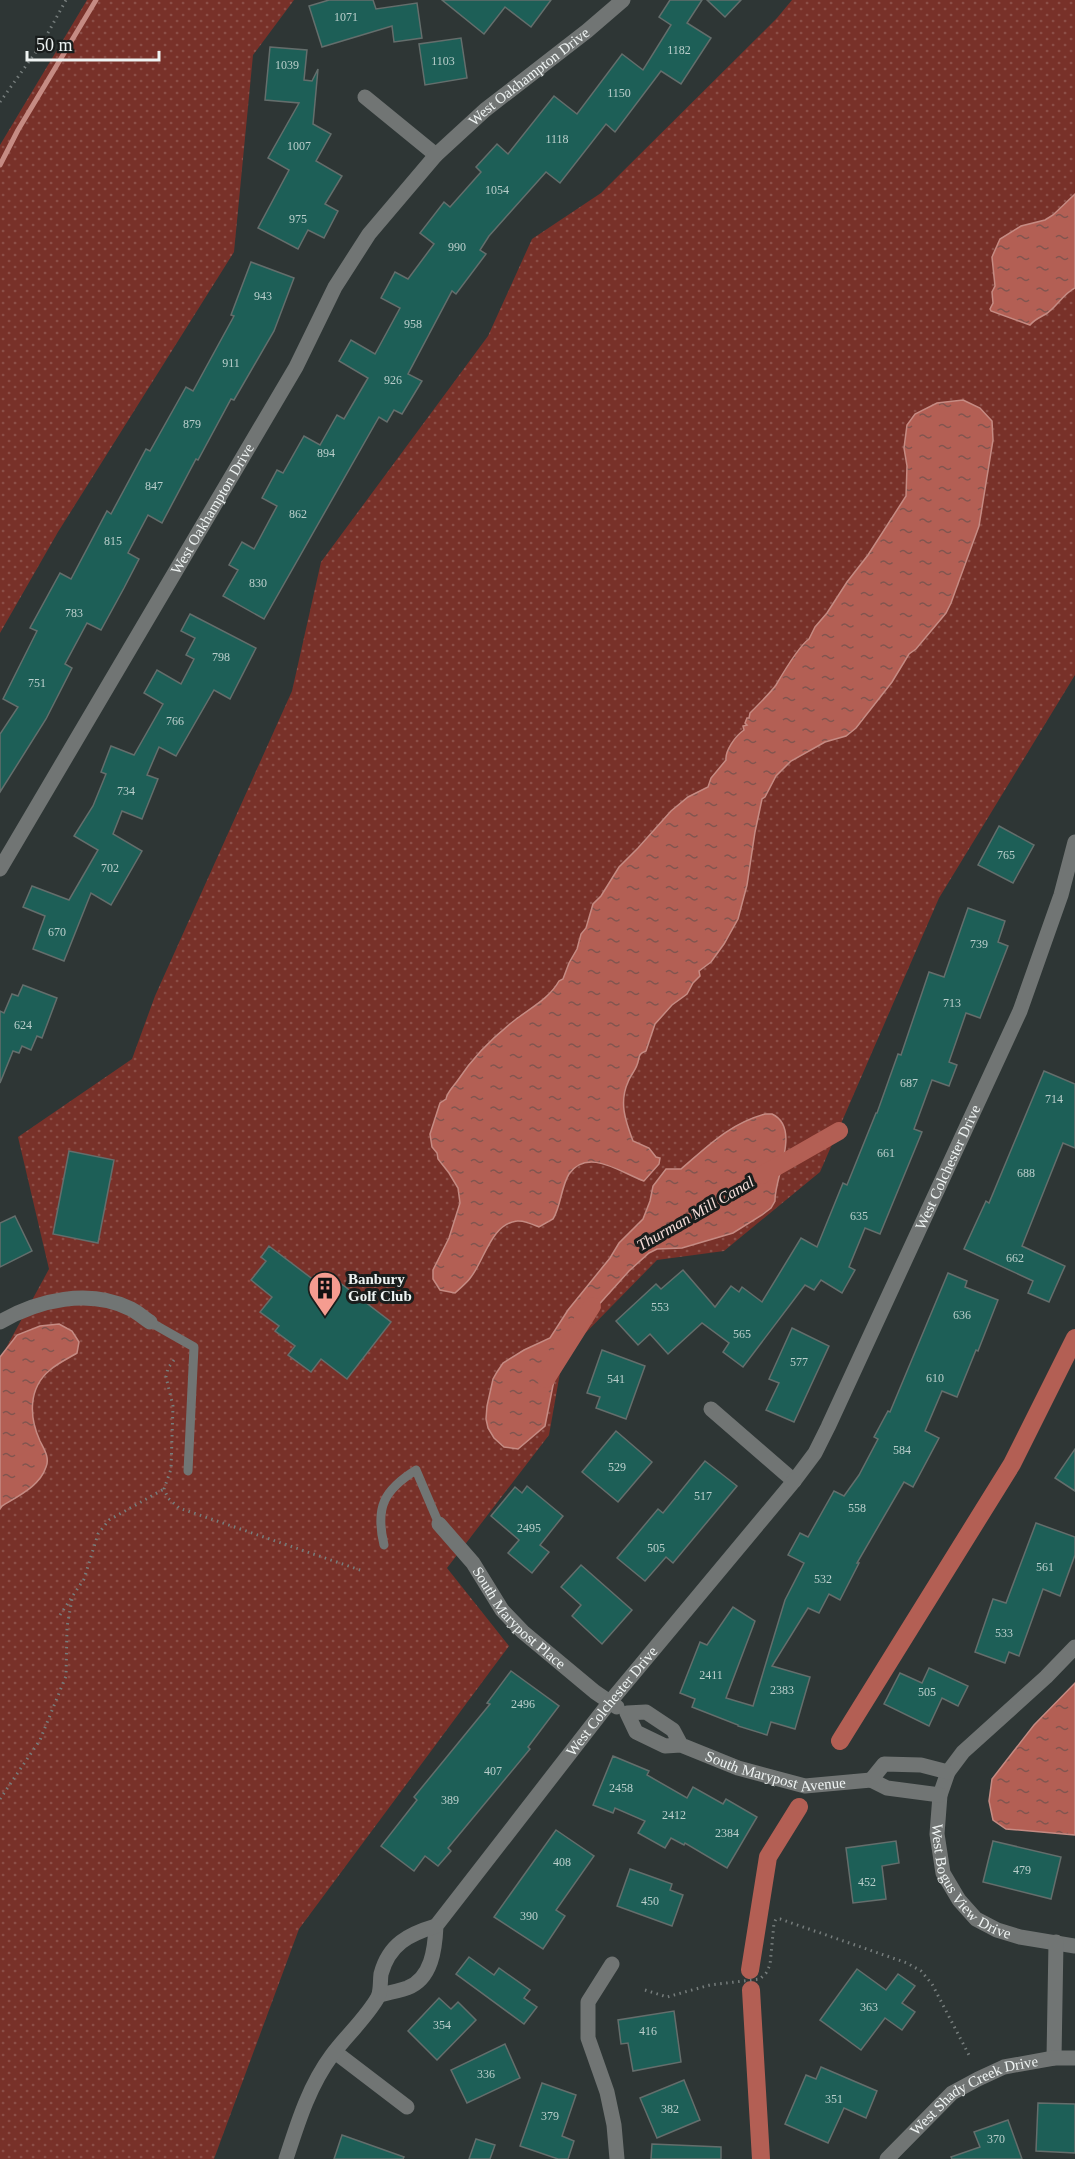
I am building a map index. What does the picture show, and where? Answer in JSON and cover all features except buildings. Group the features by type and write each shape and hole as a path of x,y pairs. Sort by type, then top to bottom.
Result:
{"street":[{"name":"West Oakhampton Drive","path":"0,869 296,367 335,287 369,234 436,155 485,110 587,31 623,0"},
{"path":"365,98 436,155"},
{"name":"West Colchester Drive","path":"436,1926 609,1703 815,1453 1016,1020 1061,895 1075,842"},
{"path":"0,1322 38,1305 88,1298 121,1305 150,1322"},
{"path":"711,1409 794,1481"},
{"name":"South Marypost Place","path":"439,1524 473,1563 502,1610 523,1632 609,1703"},
{"name":"West Bogus View Drive","path":"1075,1647 1046,1677 963,1752 948,1772 940,1795 937,1834 942,1873 959,1900 976,1919 997,1930 1020,1937 1075,1946"},
{"name":"South Marypost Avenue","path":"609,1703 627,1713 646,1712 673,1730 681,1745"},
{"name":"South Marypost Avenue","path":"627,1713 636,1732 665,1746 681,1745 738,1768 805,1786 871,1780 887,1788 940,1795"},
{"name":"South Marypost Avenue","path":"871,1780 884,1764 921,1765 948,1772"},
{"path":"286,2159 309,2093 335,2052 379,1995 382,1974 390,1955 398,1944 411,1934 436,1926 435,1954 423,1976 410,1988 379,1995"},
{"path":"1054,2058 1056,1942"},
{"path":"612,1964 588,2002 588,2038 607,2092 614,2125 617,2159"},
{"path":"335,2052 407,2107"},
{"name":"West Shady Creek Drive","path":"887,2159 952,2093 1004,2067 1054,2058 1075,2058"}],"lane":[{"path":"150,1322 194,1347 188,1471"},
{"path":"384,1545 379,1524 383,1503 397,1482 416,1470 439,1524"}],"path":[{"path":"0,102 43,42 66,0"},
{"path":"60,1615 84,1579 98,1534 109,1520 164,1489 171,1469 173,1406 166,1377 168,1368 174,1360"},
{"path":"164,1489 168,1498 179,1508 363,1571"},
{"path":"0,1799 40,1740 66,1676 67,1627 72,1599"},
{"path":"645,1990 667,1997 710,1984 760,1979 770,1965 774,1923 776,1919 780,1919 907,1963 921,1971 932,1984 969,2055"}],"shaded area":[{"path":"87,0 294,0 253,55 234,252 58,532 0,633 0,145"},
{"path":"792,0 1075,0 1075,675 939,898 820,1172 724,1251 657,1260 563,1356 549,1435 447,1568 509,1646 299,1929 214,2159 0,2159 0,1359 49,1269 18,1137 132,1059 155,996 292,691 321,562 488,336 532,239 601,193 777,18"}],"water":[{"path":"1075,194 1075,288 1050,311 1030,325 991,311 992,292 995,286 992,257 1000,239 1021,226 1045,220"},
{"path":"963,400 980,408 992,421 993,440 979,526 951,603 946,613 916,649 909,654 892,682 856,728 846,736 825,742 791,761 776,776 762,799 747,885 738,919 711,962 699,971 700,976 687,994 672,1005 655,1024 646,1051 640,1055 625,1089 624,1111 633,1141 649,1148 656,1157 660,1158 659,1164 644,1181 605,1164 595,1162 577,1166 566,1179 553,1219 539,1227 528,1222 517,1221 501,1228 469,1279 455,1293 440,1290 433,1279 433,1270 449,1238 460,1203 458,1188 432,1147 430,1134 440,1103 446,1099 449,1091 484,1048 545,998 563,979 577,949 581,934 586,928 593,904 601,896 619,867 671,811 688,797 708,787 711,778 726,760 731,744 744,730 743,726 747,725 745,723 750,713 776,685 796,653 809,639 815,627 868,555 906,496 907,466 904,448 907,425 915,414 937,403"},
{"path":"765,1114 772,1114 781,1121 785,1130 786,1142 775,1201 771,1208 733,1233 682,1248 657,1249 649,1253 629,1271 568,1339 558,1360 545,1426 518,1449 504,1447 494,1438 486,1419 493,1379 503,1363 550,1338 568,1310 610,1258 619,1243 643,1219 653,1186 666,1169 681,1169 730,1130"},
{"path":"59,1324 72,1331 79,1342 77,1353 50,1370 43,1377 34,1394 34,1422 45,1450 47,1464 43,1474 34,1485 0,1509 0,1357 17,1335 40,1326"},
{"path":"1075,1683 1075,1835 1006,1829 993,1820 989,1801 992,1779 1034,1725"}],"waterway":[{"path":"0,165 18,130 96,0"},
{"name":"Thurman Mill Canal","path":"762,1175 839,1131"},
{"name":"Thurman Mill Canal","path":"546,1379 592,1306"},
{"path":"840,1741 1012,1464 1075,1338"},
{"path":"750,1970 768,1857 799,1807"},
{"path":"751,1990 761,2159"}],"place":[{"name":"Banbury Golf Club","path":"325,1317"}]}
